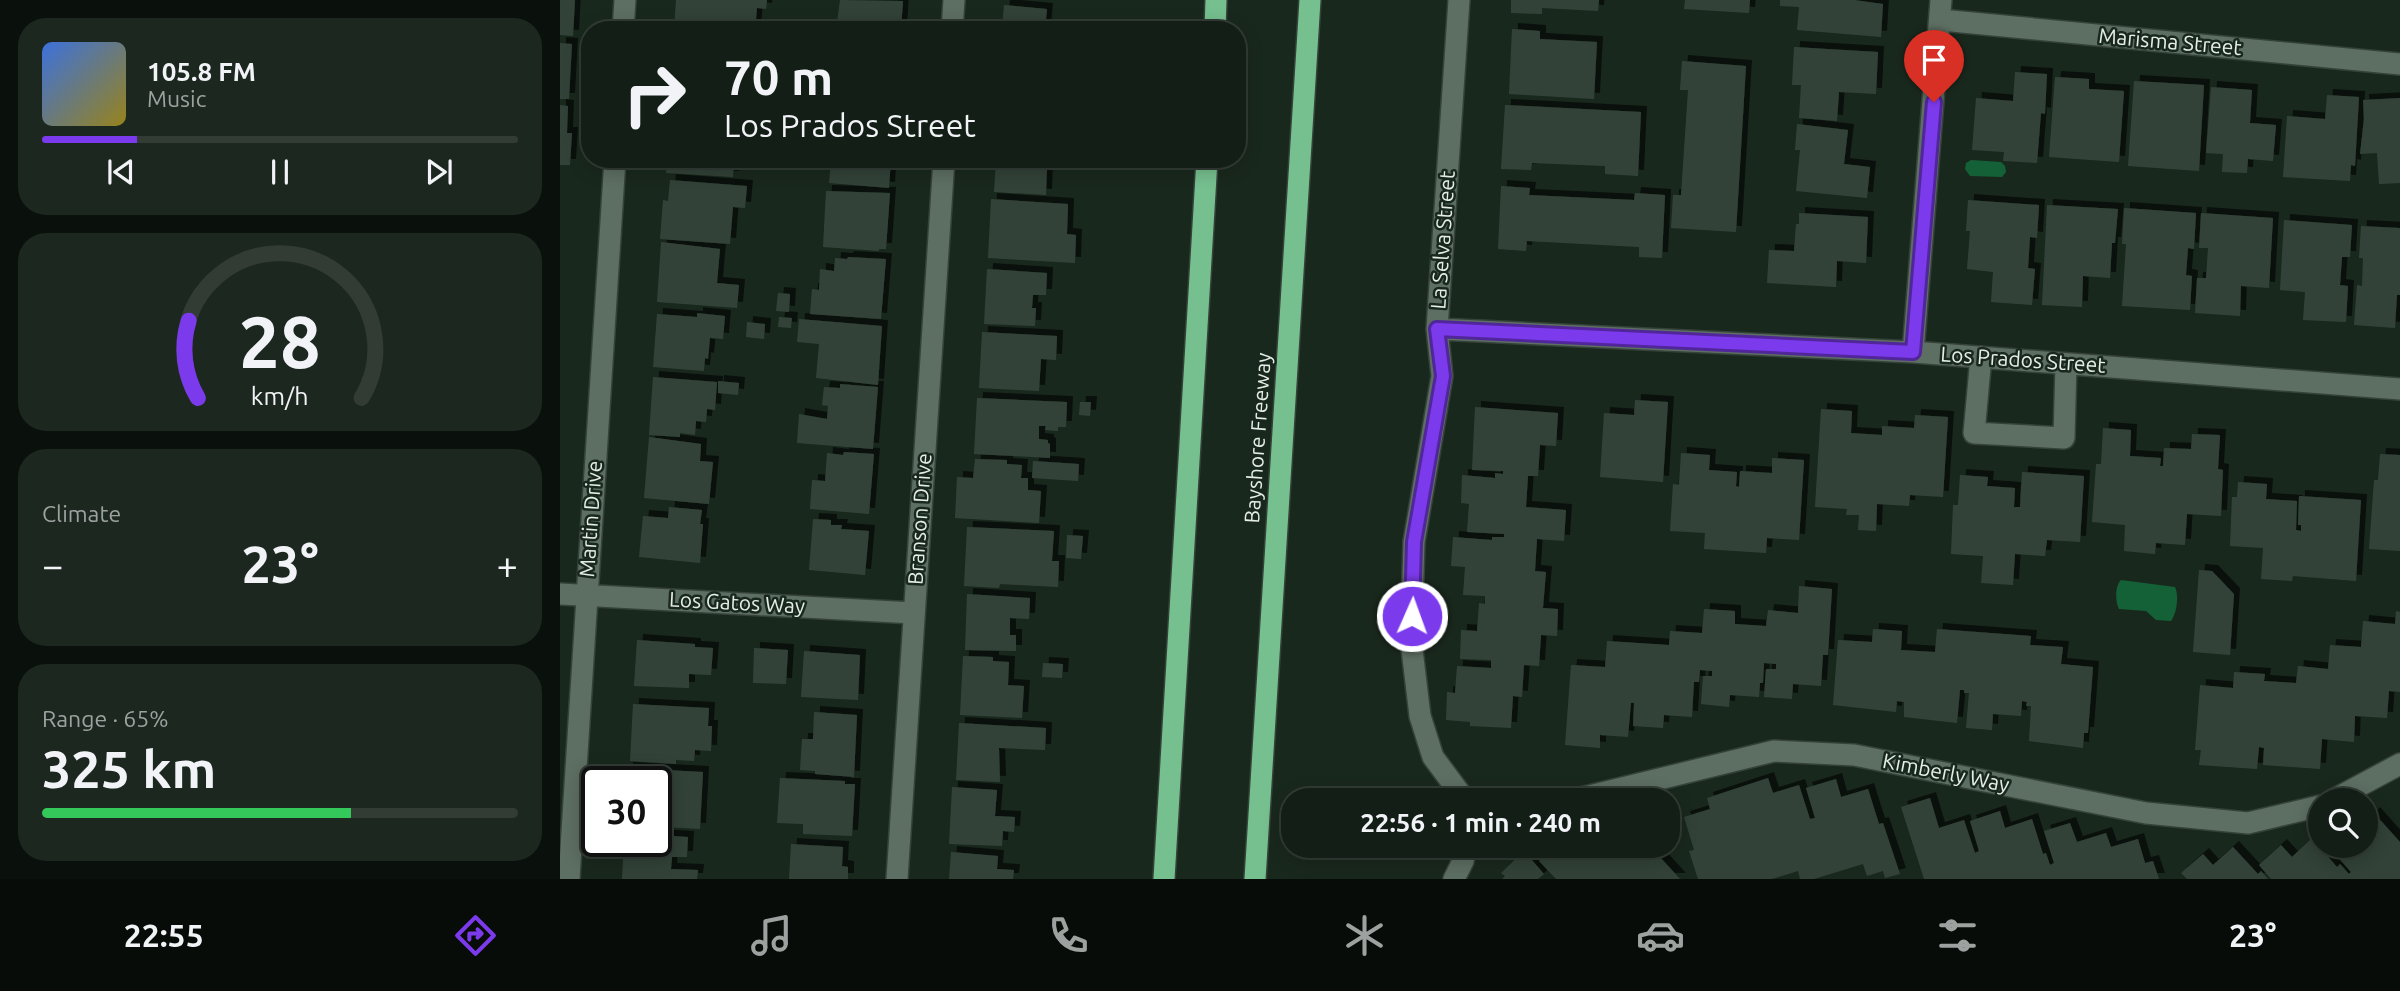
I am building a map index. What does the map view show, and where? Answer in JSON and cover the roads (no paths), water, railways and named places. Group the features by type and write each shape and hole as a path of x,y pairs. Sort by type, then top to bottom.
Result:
{"highway":[{"path":"1215,21 1216,0"},
{"name":"Bayshore Freeway","path":"1255,879 1310,0"},
{"path":"1164,879 1207,168"}],"street":[{"path":"624,21 625,0"},
{"path":"953,21 954,0"},
{"name":"La Selva Street","path":"1456,788 1433,757 1420,716 1411,641 1414,542 1443,376 1437,329 1459,0"},
{"path":"1913,352 1941,10"},
{"name":"Marisma Street","path":"1941,10 2400,64"},
{"name":"Martin Drive","path":"569,879 614,168"},
{"name":"Branson Drive","path":"897,879 942,168"},
{"name":"Los Prados Street","path":"1437,329 1913,352 2400,389"},
{"path":"1981,357 1974,433 2064,438 2066,364"},
{"name":"Los Gatos Way","path":"560,594 914,613"},
{"name":"Kimberly Way","path":"1622,788 1774,751 1854,755 2146,813 2248,823 2308,809"},
{"path":"2355,788 2400,764"},
{"path":"1454,879 1464,858"}]}
